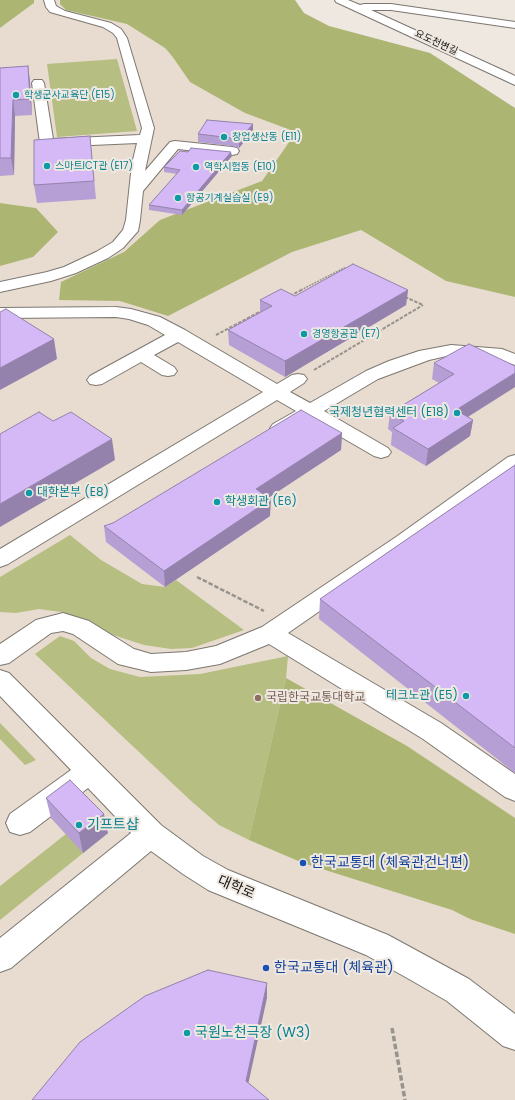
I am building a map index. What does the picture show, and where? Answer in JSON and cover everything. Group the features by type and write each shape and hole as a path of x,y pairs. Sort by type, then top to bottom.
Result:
{"street":[{"path":"0,287 30,282 70,270 102,255 118,245 130,231 133,220 139,164 148,128 122,38 117,31 107,25 54,10 51,6 50,0"},
{"name":"요도천변길","path":"340,0 515,81"},
{"name":"요도천변길","path":"355,7 391,7 515,25"},
{"path":"38,83 47,143 145,139"},
{"path":"135,192 175,145 232,151"},
{"path":"0,313 116,312 131,314 154,321 179,334 381,452"},
{"path":"96,380 179,334"},
{"path":"262,439 372,375 395,365 425,355 451,350 474,351 496,353 515,360"},
{"path":"142,355 168,371"},
{"path":"0,559 298,379"},
{"path":"0,656 44,626 64,622 81,627 104,643 127,656 151,663 186,661 220,655 268,622 404,542 515,461"},
{"path":"268,622 432,731 515,789"},
{"name":"대학로","path":"0,680 150,834 193,866 218,880 377,945 458,990 515,1034"},
{"path":"20,823 90,771"},
{"path":"0,957 150,834"}],"path":[{"path":"288,297 344,268 351,271"},
{"path":"298,379 423,305 401,295"},
{"path":"212,337 267,308"},
{"path":"197,577 268,622"},
{"path":"392,1028 405,1100"}],"shaded area":[{"name":"국립한국교통대학교","path":"34,0 60,0 62,7 127,24 165,48 189,80 245,113 296,131 262,181 332,213 446,281 515,297 515,1100 0,1100 0,266 33,257 36,208 0,203 0,28 32,5"}],"green space":[{"path":"0,0 34,0 34,3 0,28"},
{"path":"60,0 295,0 304,13 329,26 430,53 515,108 515,297 446,281 361,230 292,252 168,316 120,301 59,300 61,282 124,252 160,220 262,181 296,132 245,113 190,82 165,48 127,24 66,10 60,4"},
{"path":"117,59 137,131 57,137 47,64"},
{"path":"0,203 36,208 58,232 33,257 0,266"},
{"path":"70,535 101,560 142,584 165,587 176,580 244,630 192,648 171,649 144,645 107,633 79,618 61,612 39,609 16,613 0,612 0,577"},
{"path":"60,636 74,641 91,658 110,669 140,677 200,674 288,656 286,678 249,840 219,825 190,800 35,654"},
{"path":"286,678 407,746 515,818 515,934 470,919 452,910 303,863 249,840"},
{"path":"0,723 36,760 25,765 0,739"},
{"path":"74,799 108,833 0,920 0,886 66,834 50,817"}],"building":[{"path":"28,66 30,99 13,100 11,158 0,158 0,68"},
{"path":"207,120 253,124 239,140 198,134"},
{"path":"90,136 94,181 34,185 34,140"},
{"path":"191,148 231,152 182,210 149,205 180,170 164,167 180,151 188,152"},
{"name":"경영항공관 (E7)","path":"353,264 408,290 285,361 228,330 272,306 260,300 281,289 295,296"},
{"path":"6,309 54,339 0,368 0,312"},
{"name":"국제청년협력센터 (E18)","path":"469,344 515,366 515,373 456,410 473,420 428,449 393,428 404,421 390,413 454,374 434,363"},
{"name":"학생회관 (E6)","path":"301,410 342,433 256,489 271,499 164,571 104,526 113,523"},
{"path":"39,412 53,421 71,412 112,439 0,504 0,434"},
{"name":"테크노관 (E5)","path":"515,465 515,748 320,599"},
{"path":"70,780 104,814 79,833 46,798"},
{"name":"국원노천극장 (W3)","path":"208,970 267,983 246,1081 269,1100 32,1100 80,1042 145,996"}],"place":[{"name":"학생군사교육단 (E15)","path":"16,95"},
{"name":"창업생산동 (E11)","path":"224,137"},
{"name":"스마트ICT관 (E17)","path":"47,166"},
{"name":"역학시험동 (E10)","path":"196,167"},
{"name":"항공기계실습실 (E9)","path":"178,198"},
{"name":"경영항공관 (E7)","path":"304,334"},
{"name":"국제청년협력센터 (E18)","path":"457,413"},
{"name":"대학본부 (E8)","path":"29,493"},
{"name":"학생회관 (E6)","path":"217,502"},
{"name":"테크노관 (E5)","path":"466,696"},
{"name":"국립한국교통대학교","path":"258,698"},
{"name":"기프트샵","path":"79,825"},
{"name":"한국교통대 (체육관건너편)","path":"303,863"},
{"name":"한국교통대 (체육관)","path":"266,968"},
{"name":"국원노천극장 (W3)","path":"187,1033"}]}
